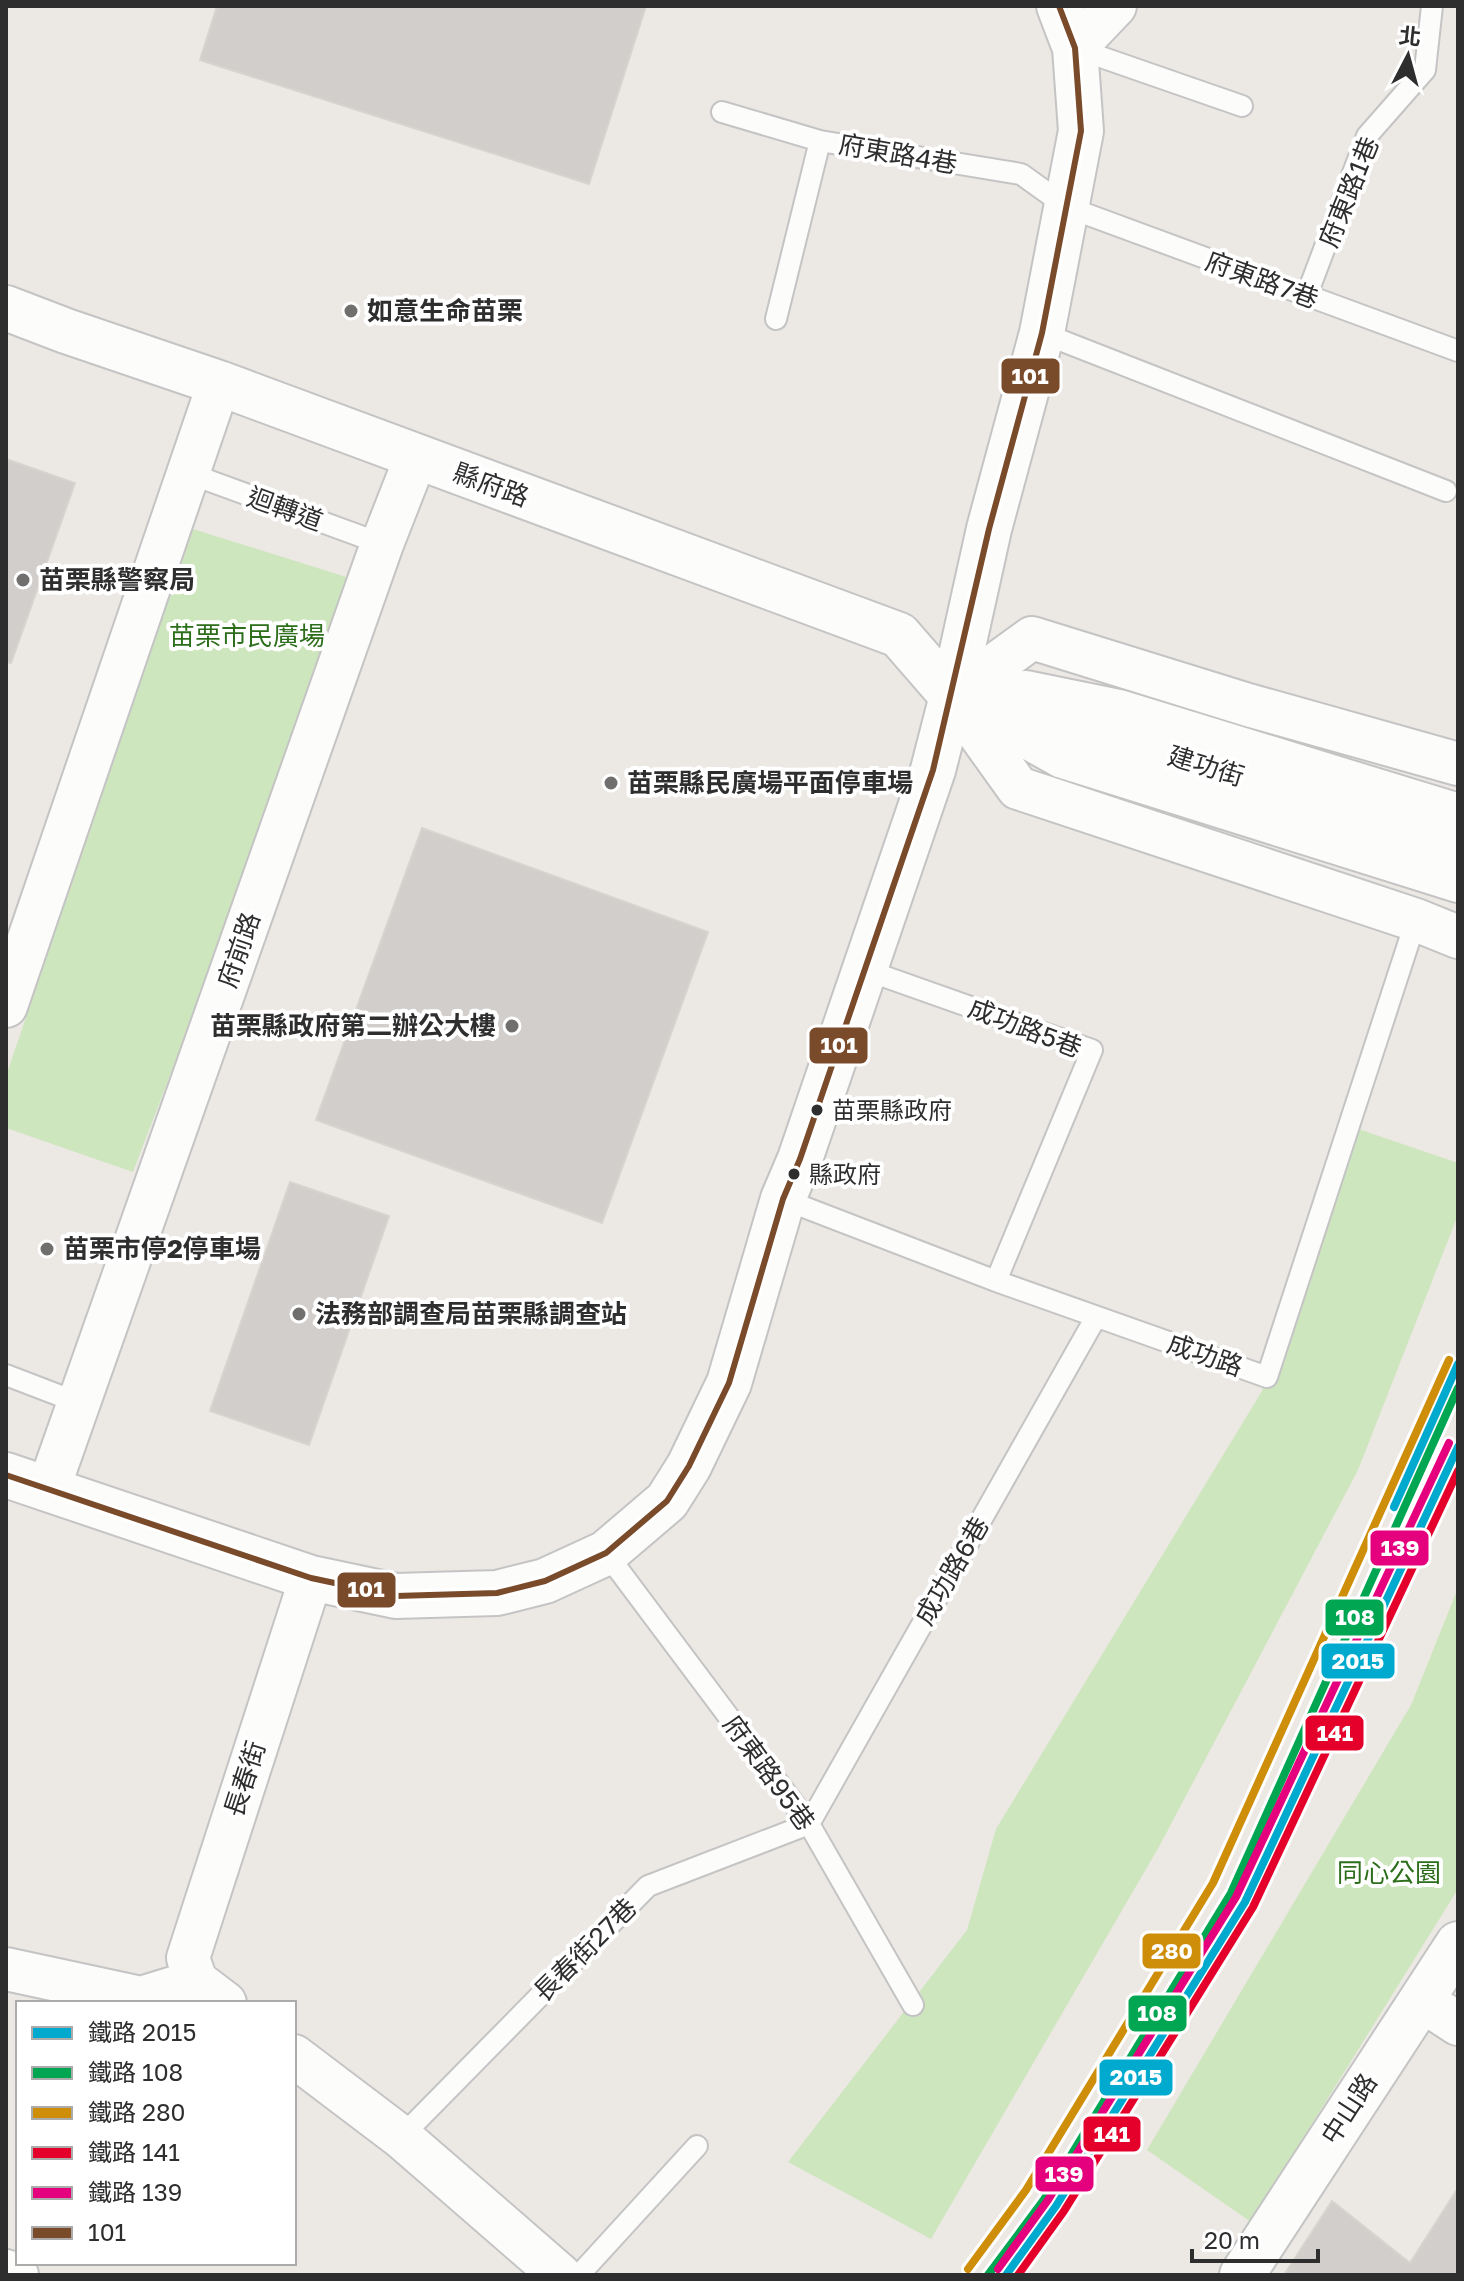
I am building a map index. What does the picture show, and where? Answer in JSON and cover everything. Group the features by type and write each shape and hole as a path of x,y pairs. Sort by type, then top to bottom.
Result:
{"street":[{"path":"6,1475 311,1578 396,1596 497,1593 545,1581 606,1553 667,1501 689,1466 729,1383 783,1199 800,1159 933,770 989,529 1042,333 1081,131 1075,48 1059,6"},
{"path":"1075,48 1115,6"},
{"name":"縣府路","path":"6,308 219,383 899,635 952,696"},
{"path":"6,1006 18,931 219,383"},
{"name":"府前路","path":"48,1490 382,544 416,457"},
{"path":"952,696 1032,638 1248,705 1458,764"},
{"path":"952,696 1026,692 1119,711 1458,815"},
{"path":"952,696 1063,757 1458,881"},
{"path":"952,696 1018,788 1416,920 1458,937"},
{"name":"建功街","path":"952,696 1027,711 1458,844"},
{"name":"長春街","path":"6,1969 141,1998 211,1992 188,1958 311,1578"},
{"name":"中山路","path":"1242,2275 1379,2064 1440,2012 1458,1944"},
{"path":"296,2058 401,2137 560,2275"},
{"path":"6,2271 17,2275"}],"lane":[{"name":"府東路1巷","path":"1306,297 1367,136 1425,70 1432,6"},
{"path":"1075,48 1242,106"},
{"name":"府東路4巷","path":"722,112 820,141 1021,174 1067,207"},
{"path":"776,319 820,141"},
{"name":"府東路7巷","path":"1067,207 1458,351"},
{"path":"1042,333 1446,491"},
{"name":"迴轉道","path":"188,473 382,544"},
{"name":"成功路","path":"783,1199 996,1281 1267,1377 1416,920"},
{"name":"成功路5巷","path":"863,969 1092,1050 996,1281"},
{"name":"成功路6巷","path":"809,1824 1096,1317"},
{"path":"6,1375 79,1403"},
{"name":"府東路95巷","path":"606,1553 809,1824 913,2005"},
{"name":"長春街27巷","path":"401,2137 648,1886 809,1824"},
{"path":"579,2275 697,2146"}],"green space":[{"name":"苗栗市民廣場","path":"193,529 359,581 133,1172 6,1128 6,1076"},
{"path":"1344,1124 1458,1163 1458,1215 1358,1470 1160,1845 931,2239 788,2162 967,1930 996,1829 1262,1391"},
{"name":"同心公園","path":"1458,1588 1458,1889 1251,2222 1147,2150 1411,1705"}],"building":[{"path":"217,6 646,6 589,184 200,60"},
{"name":"苗栗縣警察局","path":"6,459 75,483 11,663 6,662"},
{"name":"苗栗縣政府第二辦公大樓","path":"422,828 708,932 602,1223 316,1120"},
{"name":"法務部調查局苗栗縣調查站","path":"290,1182 389,1216 309,1445 210,1411"},
{"path":"1458,2188 1458,2275 1284,2275 1332,2201 1410,2263"}],"rail line":[{"name":"280","path":"968,2269 1026,2190 1213,1883 1449,1360"},
{"name":"2015","path":"1394,1507 1458,1364"},
{"name":"108","path":"988,2275 1043,2201 1231,1893 1458,1388"},
{"name":"139","path":"998,2269 1048,2200 1236,1897 1449,1443"},
{"name":"2015","path":"1006,2275 1056,2206 1245,1902 1458,1447"},
{"name":"141","path":"1018,2275 1064,2211 1253,1907 1458,1471"}],"transit line":[{"name":"101","path":"6,1475 311,1578 396,1596 497,1593 545,1581 606,1553 667,1501 689,1466 729,1383 783,1199 800,1159 933,770 989,529 1042,333 1081,131 1075,48 1059,6"}],"place":[{"name":"如意生命苗栗","path":"351,311"},
{"name":"苗栗縣警察局","path":"23,580"},
{"name":"苗栗縣民廣場平面停車場","path":"611,783"},
{"name":"苗栗縣政府第二辦公大樓","path":"512,1026"},
{"name":"苗栗縣政府","path":"817,1110"},
{"name":"縣政府","path":"794,1174"},
{"name":"苗栗市停2停車場","path":"47,1249"},
{"name":"法務部調查局苗栗縣調查站","path":"299,1314"}]}
